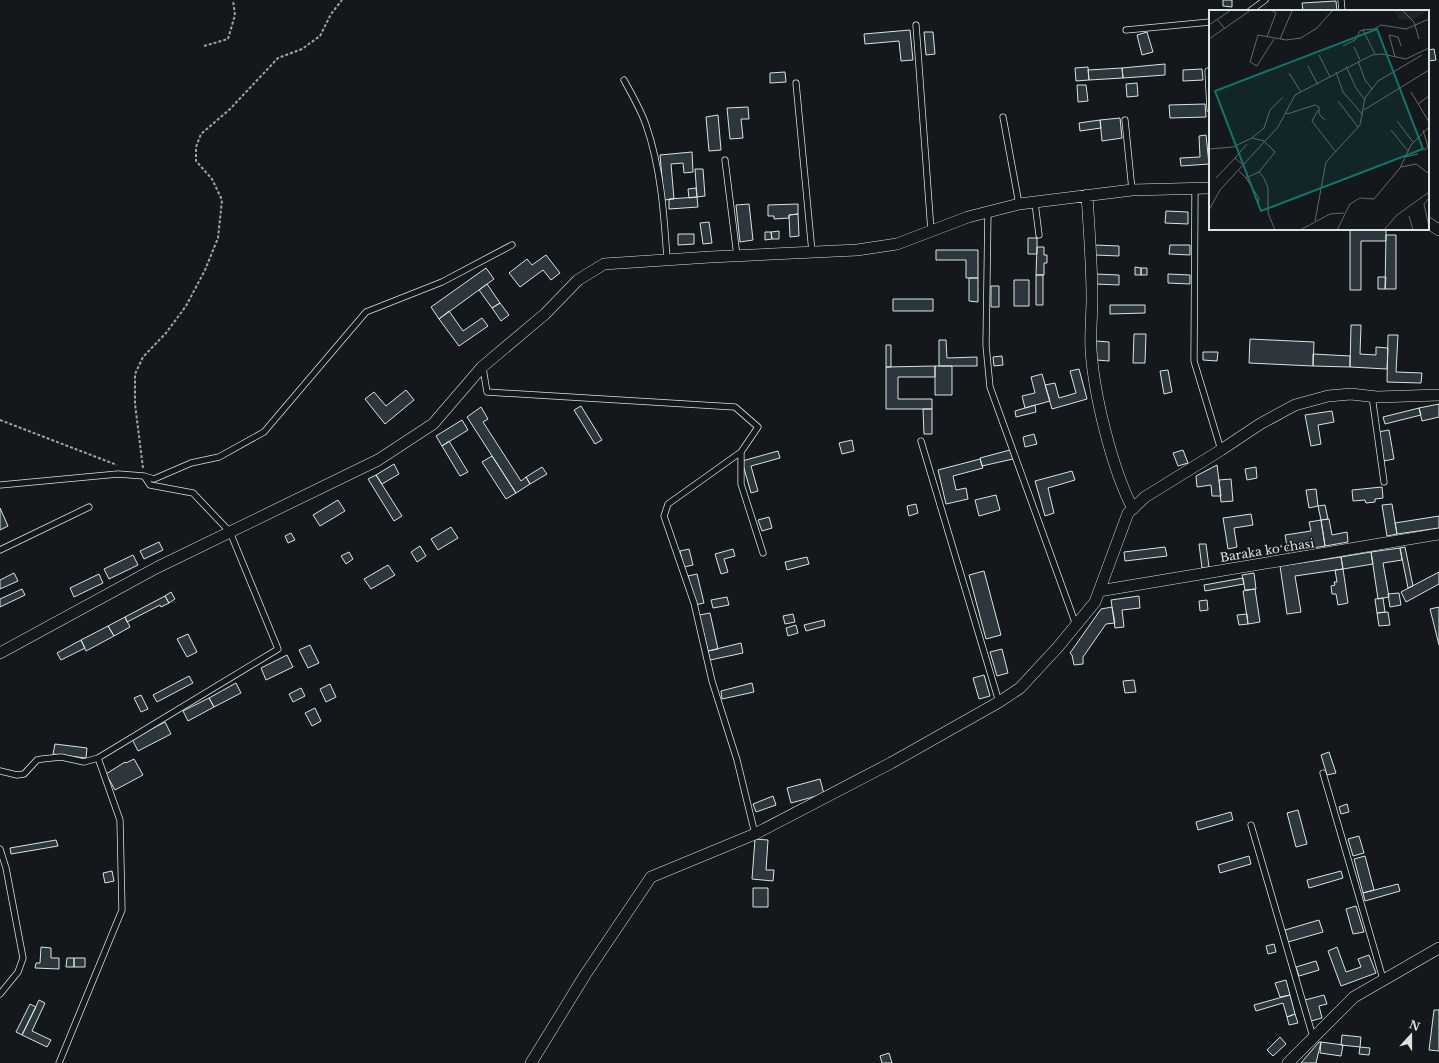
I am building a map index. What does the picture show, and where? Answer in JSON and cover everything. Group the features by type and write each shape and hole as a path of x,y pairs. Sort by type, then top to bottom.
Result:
{"street":[{"path":"0,653 156,568 378,460 433,424 482,367 545,314 578,280 604,264 667,259 857,250 897,244 988,211 1019,204 1132,190 1209,188"},
{"path":"1087,195 1092,298 1091,350 1096,388 1110,445 1127,498 1133,509"},
{"path":"1429,224 1439,230"},
{"path":"531,1063 585,975 651,878 755,834 891,763 999,702 1020,688 1058,647 1095,602 1128,513 1145,497 1260,424 1295,405 1328,396 1351,394 1372,396 1439,395"},
{"name":"Baraka koʻchasi","path":"1099,591 1439,534"},
{"path":"1288,1063 1354,997 1439,948"}],"lane":[{"path":"1251,10 1266,0"},
{"path":"1341,0 1342,10"},
{"path":"1126,30 1209,22"},
{"path":"916,25 931,231"},
{"path":"1208,71 1209,90"},
{"path":"624,80 646,124 654,156 664,208 667,259"},
{"path":"796,83 812,252"},
{"path":"1003,117 1019,204"},
{"path":"1125,120 1132,190"},
{"path":"725,160 737,256"},
{"path":"1195,188 1194,361 1221,450"},
{"path":"1035,203 1039,235"},
{"path":"988,211 986,345 990,387 1076,625"},
{"path":"0,485 118,474 144,476 154,479 191,463 219,457 264,432 366,312 442,282 512,245"},
{"path":"482,367 487,392 735,407 758,427 741,452 668,504 664,516 694,603 712,681 737,760 755,834"},
{"path":"1372,396 1384,482"},
{"path":"921,441 999,702"},
{"path":"741,452 741,484 763,553"},
{"path":"0,770 17,775 24,774 37,760 61,757 84,762 98,758 278,649 230,532 193,493 150,485 144,476"},
{"path":"0,550 89,507"},
{"path":"59,1063 122,910 120,820 98,758"},
{"path":"1323,773 1383,979"},
{"path":"1251,825 1313,1037"},
{"path":"0,849 6,868 23,958 18,972 0,994"}],"path":[{"path":"204,46 228,39 235,15 233,0"},
{"path":"144,476 143,453 135,404 136,374 143,357 166,333 186,306 205,270 218,238 222,200 212,179 196,161 196,147 200,134 230,109 278,58 302,49 320,36 331,14 342,0"},
{"path":"0,420 120,466"}],"building":[{"path":"1223,0 1232,0 1232,7 1223,6"},
{"path":"1336,1 1337,10 1303,10 1302,3"},
{"path":"910,30 913,60 901,61 899,41 865,44 864,34"},
{"path":"924,32 933,32 935,54 926,55"},
{"path":"1147,32 1153,52 1142,55 1137,35"},
{"path":"1434,49 1436,60 1429,61 1429,50"},
{"path":"1165,64 1165,75 1123,78 1122,68"},
{"path":"1088,67 1089,80 1076,81 1075,68"},
{"path":"1122,68 1123,78 1089,80 1088,70"},
{"path":"1202,69 1203,80 1183,81 1183,70"},
{"path":"785,72 786,82 770,83 770,73"},
{"path":"1137,83 1138,96 1127,97 1126,84"},
{"path":"1077,85 1086,85 1088,101 1078,102"},
{"path":"1205,104 1206,117 1170,118 1169,105"},
{"path":"748,107 749,119 741,119 743,138 730,139 727,108"},
{"path":"718,115 721,150 709,151 706,117"},
{"path":"1120,118 1122,138 1102,141 1100,120"},
{"path":"1100,120 1101,128 1080,131 1079,123"},
{"path":"1206,135 1209,164 1181,166 1180,158 1200,157 1199,136"},
{"path":"692,152 693,172 684,173 683,163 671,164 674,199 664,200 660,155"},
{"path":"695,169 703,169 705,196 697,197"},
{"path":"696,188 697,197 689,198 688,189"},
{"path":"697,197 698,207 669,209 669,199"},
{"path":"749,204 753,240 740,242 736,205"},
{"path":"798,204 798,214 789,215 789,218 774,219 774,216 768,216 768,205"},
{"path":"1166,211 1188,212 1188,224 1165,223"},
{"path":"798,214 799,236 790,237 789,215"},
{"path":"709,222 712,243 703,244 700,223"},
{"path":"1350,230 1386,230 1386,241 1361,241 1361,290 1350,290"},
{"path":"779,231 779,239 772,239 771,232"},
{"path":"765,232 771,232 772,239 765,240"},
{"path":"678,234 694,234 694,244 678,245"},
{"path":"1386,235 1396,235 1396,289 1385,289"},
{"path":"1028,238 1037,238 1037,254 1028,254"},
{"path":"1095,245 1119,246 1119,256 1095,255"},
{"path":"1170,245 1190,245 1190,255 1169,254"},
{"path":"1037,247 1044,247 1044,255 1047,255 1047,263 1044,263 1044,275 1036,275"},
{"path":"936,250 978,250 978,278 966,278 966,260 936,260"},
{"path":"546,255 560,273 551,280 543,270 520,287 509,273 527,259 532,265"},
{"path":"1135,267 1141,268 1141,275 1135,275"},
{"path":"486,268 494,279 439,319 431,307"},
{"path":"1141,268 1147,268 1147,275 1141,275"},
{"path":"1095,274 1119,275 1119,285 1095,284"},
{"path":"1168,274 1190,275 1190,284 1168,283"},
{"path":"1036,275 1043,275 1043,305 1036,305"},
{"path":"1378,277 1386,277 1385,289 1378,289"},
{"path":"969,278 978,278 978,302 969,301"},
{"path":"1014,280 1029,280 1029,306 1014,306"},
{"path":"487,284 500,303 492,308 479,290"},
{"path":"991,286 999,286 999,307 991,307"},
{"path":"893,299 933,299 933,311 893,311"},
{"path":"500,303 509,315 501,321 492,308"},
{"path":"1110,305 1145,305 1145,313 1110,314"},
{"path":"449,311 463,331 482,318 488,326 459,346 439,319"},
{"path":"1351,325 1361,325 1360,354 1376,355 1376,347 1388,348 1387,369 1350,367"},
{"path":"1134,334 1146,334 1145,363 1133,363"},
{"path":"1388,335 1398,335 1396,372 1422,373 1421,383 1387,382"},
{"path":"1250,339 1314,342 1313,366 1249,363"},
{"path":"939,340 946,340 947,358 977,357 977,366 939,366"},
{"path":"1096,341 1109,342 1109,361 1096,360"},
{"path":"886,345 891,345 891,367 886,367"},
{"path":"1203,352 1218,352 1217,361 1203,360"},
{"path":"1313,354 1350,356 1350,367 1313,366"},
{"path":"1002,356 1003,365 994,366 993,357"},
{"path":"935,366 952,366 952,395 935,395"},
{"path":"935,366 935,377 898,377 898,399 932,399 932,409 886,409 886,367"},
{"path":"1079,369 1087,399 1052,409 1045,385 1055,383 1059,398 1076,393 1070,371"},
{"path":"1168,370 1172,392 1164,394 1160,371"},
{"path":"1042,374 1050,401 1025,408 1022,396 1035,393 1031,377"},
{"path":"406,390 414,400 385,424 365,399 374,392 386,406"},
{"path":"1439,404 1439,417 1422,421 1419,408"},
{"path":"1035,405 1036,412 1016,417 1015,411"},
{"path":"581,406 602,440 595,444 574,410"},
{"path":"481,407 488,419 483,422 521,481 526,477 530,484 516,493 467,417"},
{"path":"1419,408 1421,415 1385,424 1383,417"},
{"path":"923,409 932,409 932,434 924,434"},
{"path":"1332,411 1334,422 1318,425 1321,444 1311,446 1305,415"},
{"path":"462,420 468,430 442,446 436,436"},
{"path":"1389,430 1394,459 1384,461 1378,432"},
{"path":"1034,434 1037,444 1025,447 1023,437"},
{"path":"852,440 854,451 842,454 839,443"},
{"path":"449,441 468,472 460,476 442,446"},
{"path":"1010,450 1013,459 982,466 980,458"},
{"path":"1183,450 1188,463 1178,466 1173,453"},
{"path":"778,451 780,458 751,466 758,491 751,493 742,461"},
{"path":"492,456 516,493 506,499 482,462"},
{"path":"980,459 983,468 953,476 956,490 966,488 968,499 946,504 938,470"},
{"path":"394,464 399,474 382,484 376,475"},
{"path":"1217,465 1221,496 1212,496 1211,485 1197,487 1196,476"},
{"path":"542,467 547,474 530,484 526,477"},
{"path":"1256,467 1257,478 1247,480 1245,469"},
{"path":"1072,471 1075,480 1048,488 1054,513 1045,516 1035,481"},
{"path":"376,475 402,516 394,521 368,479"},
{"path":"1231,479 1233,501 1221,502 1219,480"},
{"path":"1382,487 1383,498 1375,499 1375,502 1366,503 1365,500 1353,501 1352,490"},
{"path":"1316,489 1318,506 1309,508 1306,490"},
{"path":"996,495 1000,510 979,516 975,500"},
{"path":"338,500 345,511 320,526 313,515"},
{"path":"916,504 918,513 909,516 907,506"},
{"path":"1392,504 1397,534 1387,536 1382,505"},
{"path":"1325,505 1328,519 1321,520 1318,506"},
{"path":"0,508 8,526 0,530"},
{"path":"1251,514 1253,525 1234,528 1237,547 1228,549 1223,518"},
{"path":"1439,516 1439,528 1397,534 1395,523"},
{"path":"769,517 772,528 762,531 758,520"},
{"path":"1329,519 1332,535 1347,532 1348,542 1325,546 1321,520"},
{"path":"1321,520 1325,546 1288,552 1285,535 1311,531 1309,522"},
{"path":"451,527 458,538 438,550 431,539"},
{"path":"291,533 295,540 288,543 285,536"},
{"path":"159,542 163,550 144,559 140,551"},
{"path":"1199,544 1206,544 1209,567 1202,568"},
{"path":"420,546 426,556 417,562 411,552"},
{"path":"1165,547 1167,556 1125,561 1124,552"},
{"path":"1405,547 1413,586 1408,588 1400,548"},
{"path":"1400,548 1402,560 1383,563 1389,597 1378,599 1371,552"},
{"path":"689,549 693,565 684,567 680,551"},
{"path":"733,549 735,556 724,559 728,572 721,574 715,554"},
{"path":"349,552 353,559 346,564 341,556"},
{"path":"1371,552 1373,564 1343,569 1341,557"},
{"path":"133,555 138,565 109,579 104,569"},
{"path":"807,557 809,564 787,570 785,562"},
{"path":"1341,557 1343,569 1295,576 1301,612 1287,614 1280,566"},
{"path":"388,565 395,575 371,589 364,579"},
{"path":"1343,569 1348,603 1338,605 1336,594 1332,594 1331,586 1335,585 1334,582 1337,582 1335,570"},
{"path":"984,571 1001,635 986,639 969,575"},
{"path":"1439,572 1439,584 1406,602 1401,592"},
{"path":"14,573 18,581 0,589 0,580"},
{"path":"1254,573 1256,589 1245,590 1242,575"},
{"path":"99,574 103,583 74,597 70,588"},
{"path":"697,574 704,603 695,605 688,576"},
{"path":"1243,578 1244,584 1205,591 1204,585"},
{"path":"22,589 25,595 0,607 0,599"},
{"path":"1255,589 1260,622 1248,624 1243,591"},
{"path":"171,592 175,599 169,603 165,596"},
{"path":"1399,593 1401,605 1390,607 1388,594"},
{"path":"165,596 169,603 161,607 160,605 127,622 125,617"},
{"path":"1139,596 1140,608 1122,610 1124,627 1115,628 1111,600"},
{"path":"727,597 729,605 713,608 711,600"},
{"path":"1383,598 1385,612 1377,613 1375,599"},
{"path":"1207,600 1208,610 1200,611 1199,601"},
{"path":"1112,607 1115,623 1106,624 1083,657 1083,664 1074,665 1072,655 1070,653 1101,609"},
{"path":"1439,607 1439,645 1430,609"},
{"path":"1388,612 1390,625 1379,626 1377,613"},
{"path":"710,613 718,649 708,651 699,615"},
{"path":"793,614 795,622 785,624 783,616"},
{"path":"1247,614 1248,624 1239,625 1237,615"},
{"path":"125,617 130,627 114,636 108,626"},
{"path":"824,620 825,626 806,631 804,625"},
{"path":"796,625 798,633 788,636 786,628"},
{"path":"108,626 114,636 86,651 81,640"},
{"path":"188,634 197,652 187,657 177,639"},
{"path":"81,640 85,648 61,660 57,653"},
{"path":"741,643 743,653 710,660 708,651"},
{"path":"310,645 319,663 308,668 299,650"},
{"path":"1002,649 1008,673 997,676 990,652"},
{"path":"287,655 293,667 266,680 261,668"},
{"path":"984,675 990,696 979,699 973,678"},
{"path":"189,676 193,683 157,702 153,695"},
{"path":"1134,680 1136,692 1125,693 1123,681"},
{"path":"236,683 241,693 214,707 209,698"},
{"path":"752,683 754,692 722,699 721,691"},
{"path":"330,684 336,697 326,702 320,689"},
{"path":"301,688 305,696 293,702 289,694"},
{"path":"141,695 148,709 141,712 134,698"},
{"path":"209,698 214,707 188,721 183,711"},
{"path":"315,708 321,721 312,726 305,713"},
{"path":"165,722 171,734 138,751 132,739"},
{"path":"55,744 87,748 86,758 53,754"},
{"path":"1329,752 1336,773 1327,775 1321,755"},
{"path":"134,759 143,775 115,790 106,774 125,762 126,763"},
{"path":"820,779 824,794 791,803 787,788"},
{"path":"773,796 776,805 756,812 753,804"},
{"path":"1347,804 1349,812 1341,814 1339,807"},
{"path":"1298,810 1307,844 1296,847 1287,813"},
{"path":"1231,812 1233,820 1198,830 1196,822"},
{"path":"1359,836 1364,853 1353,856 1348,839"},
{"path":"755,839 768,840 766,870 774,870 773,881 752,879"},
{"path":"56,840 58,846 11,854 10,848"},
{"path":"1249,856 1251,864 1220,873 1218,865"},
{"path":"1365,856 1374,890 1363,893 1354,859"},
{"path":"112,871 114,881 105,883 103,873"},
{"path":"1341,871 1343,878 1309,888 1307,880"},
{"path":"1398,884 1400,891 1365,901 1363,893"},
{"path":"753,888 768,888 768,907 753,907"},
{"path":"1356,906 1364,932 1353,934 1346,909"},
{"path":"1319,920 1323,932 1288,942 1285,930"},
{"path":"1274,944 1276,952 1268,954 1266,946"},
{"path":"41,947 51,948 51,958 59,958 59,969 35,968 36,963 40,963"},
{"path":"1337,947 1346,972 1361,967 1358,959 1369,955 1376,973 1341,986 1328,951"},
{"path":"67,958 74,958 74,967 66,967"},
{"path":"74,958 85,958 85,967 74,967"},
{"path":"1316,961 1319,970 1299,976 1296,967"},
{"path":"1286,980 1290,995 1280,997 1275,983"},
{"path":"1290,995 1295,1014 1287,1017 1283,1003 1256,1011 1254,1005"},
{"path":"1324,995 1327,1004 1319,1006 1322,1018 1311,1021 1305,1000"},
{"path":"39,1000 45,1003 32,1031 51,1040 47,1047 22,1035"},
{"path":"30,1004 36,1007 22,1035 16,1032"},
{"path":"1434,1010 1439,1010 1439,1051 1429,1050"},
{"path":"1295,1014 1298,1023 1289,1025 1287,1017"},
{"path":"1342,1035 1361,1037 1360,1047 1341,1045"},
{"path":"1280,1037 1286,1044 1273,1056 1267,1050"},
{"path":"1319,1042 1321,1042 1316,1063 1301,1063"},
{"path":"1321,1042 1343,1045 1341,1056 1320,1053"},
{"path":"1360,1047 1370,1048 1369,1055 1359,1054"},
{"path":"889,1053 892,1063 882,1063 880,1056"}]}
